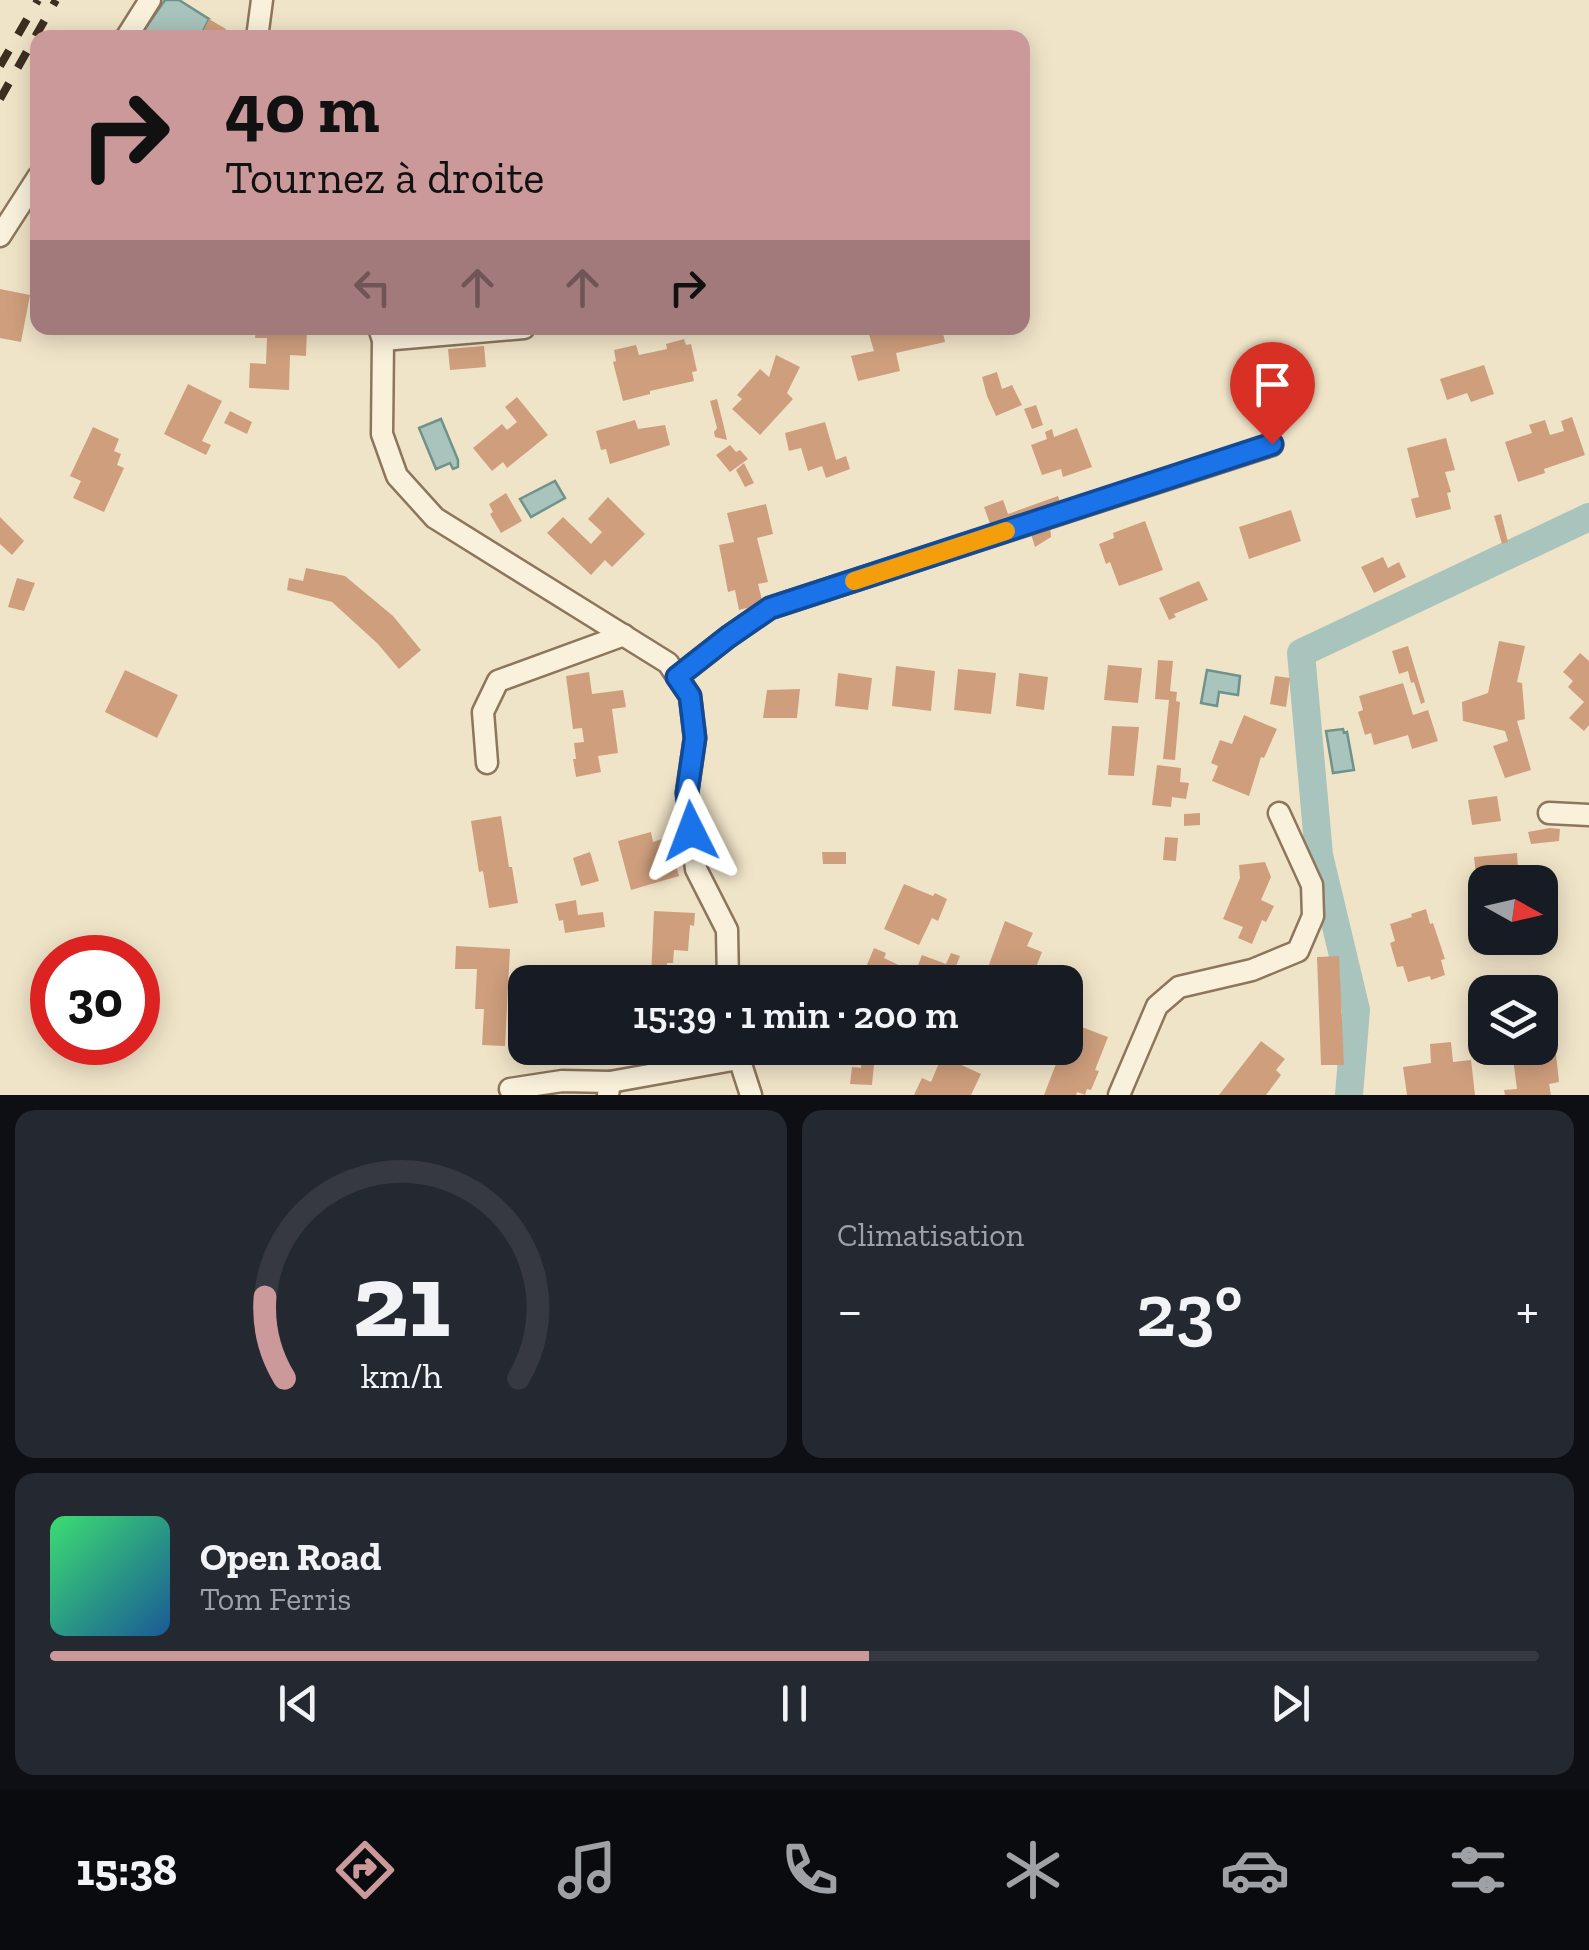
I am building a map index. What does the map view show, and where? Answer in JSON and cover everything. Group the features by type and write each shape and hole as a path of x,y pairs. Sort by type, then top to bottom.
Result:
{"street":[{"path":"131,30 150,0"},
{"path":"258,30 262,0"},
{"path":"0,236 30,189"},
{"path":"381,335 382,434 397,476 435,518 668,663 690,696 695,738 687,793 696,869 726,930 727,965"},
{"path":"677,677 770,608 1272,444"},
{"path":"487,763 484,712 498,681 624,636"},
{"path":"1119,1095 1158,1006 1178,987 1252,970 1298,950 1313,916 1312,885 1278,813"},
{"path":"1549,813 1589,816"},
{"path":"510,1088 562,1081 609,1088 693,1065"},
{"path":"741,1065 751,1095"}],"water":[{"path":"165,0 179,0 209,19 204,30 144,30"},
{"path":"441,419 458,460 458,467 453,469 450,463 436,469 419,428"},
{"path":"555,481 565,498 531,517 520,499"},
{"path":"1207,670 1240,676 1238,695 1219,692 1217,706 1201,703"},
{"path":"1326,731 1347,732 1354,770 1333,773"}],"building":[{"path":"209,19 226,29 226,30 204,30"},
{"path":"0,289 30,295 21,342 0,338"},
{"path":"307,335 306,356 290,355 289,390 249,388 250,363 266,364 267,338 255,338"},
{"path":"869,335 944,335 945,342 896,353 900,371 858,381 851,356 874,351"},
{"path":"684,339 686,345 691,344 697,371 692,372 694,381 623,401 613,362 614,350 636,345 639,355 667,349 666,344"},
{"path":"484,346 486,367 450,370 448,349"},
{"path":"776,355 800,367 787,393 793,399 760,435 732,409 742,399 737,395 760,369 769,377"},
{"path":"1484,365 1494,394 1471,402 1467,393 1447,400 1440,379"},
{"path":"997,372 1002,389 1012,385 1022,405 996,416 982,377"},
{"path":"188,384 222,401 202,441 211,445 206,455 164,434"},
{"path":"517,397 548,435 507,468 503,462 492,471 473,448 502,424 507,430 517,422 505,407"},
{"path":"717,399 727,440 715,437 717,428 710,401"},
{"path":"1036,405 1043,425 1032,429 1024,409"},
{"path":"230,411 252,422 247,434 224,423"},
{"path":"1572,417 1585,455 1518,482 1505,442 1532,433 1529,425 1545,420 1550,435 1564,431 1561,421"},
{"path":"635,420 638,429 665,425 670,445 610,464 596,431"},
{"path":"825,422 836,460 846,456 850,469 826,478 822,466 808,471 801,448 789,451 785,433"},
{"path":"93,427 119,439 114,451 121,454 117,465 124,468 104,512 73,498 81,481 70,476"},
{"path":"1077,428 1092,467 1063,477 1061,469 1042,475 1031,445 1047,439 1045,432 1052,429 1054,437"},
{"path":"1446,438 1455,470 1445,472 1451,509 1416,518 1411,499 1419,497 1407,448"},
{"path":"730,445 748,459 730,472 716,455"},
{"path":"744,463 754,483 745,487 736,470"},
{"path":"506,493 522,521 501,533 489,504"},
{"path":"1058,496 1061,505 992,529 984,507 1003,500 1008,514"},
{"path":"608,497 645,534 612,567 605,560 591,575 547,533 563,517 591,544 602,532 588,519"},
{"path":"766,504 773,534 757,538 768,582 758,584 763,604 739,610 735,590 728,592 719,545 734,542 727,513"},
{"path":"1291,510 1301,541 1249,559 1239,527"},
{"path":"1501,514 1508,542 1502,544 1494,516"},
{"path":"0,517 24,541 12,555 0,544"},
{"path":"1145,521 1163,570 1119,586 1099,544 1114,538 1113,533"},
{"path":"1050,526 1051,537 1035,547 1030,531"},
{"path":"1383,557 1388,568 1399,562 1406,577 1374,593 1361,567"},
{"path":"306,568 345,576 393,616 421,650 399,669 332,602 287,590 289,578 303,581"},
{"path":"17,578 35,583 24,611 8,607"},
{"path":"1199,581 1208,600 1174,614 1176,617 1169,620 1159,598"},
{"path":"1499,641 1525,646 1517,682 1522,683 1525,719 1517,721 1531,770 1505,778 1493,746 1508,741 1505,731 1463,721 1462,702 1488,693"},
{"path":"1408,646 1425,702 1421,704 1408,671 1399,674 1392,651"},
{"path":"1580,653 1589,661 1589,725 1584,731 1569,718 1584,702 1568,687 1573,681 1563,672"},
{"path":"1158,660 1173,661 1170,691 1177,692 1176,701 1180,702 1175,760 1163,759 1169,700 1155,699"},
{"path":"1108,665 1142,668 1138,703 1104,700"},
{"path":"896,666 935,671 931,711 892,706"},
{"path":"958,669 996,673 991,714 954,710"},
{"path":"125,670 178,695 157,738 105,712"},
{"path":"589,672 592,694 623,690 626,707 612,709 618,753 598,756 601,772 576,777 574,743 584,742 582,728 573,729 566,676"},
{"path":"838,673 872,678 868,710 835,706"},
{"path":"1019,673 1048,677 1044,710 1016,706"},
{"path":"1275,676 1290,678 1286,707 1270,704"},
{"path":"1403,683 1413,715 1428,710 1438,741 1412,749 1408,735 1374,745 1371,733 1365,735 1358,712 1363,710 1359,696"},
{"path":"800,689 797,718 763,718 767,690"},
{"path":"1244,715 1277,729 1264,758 1261,757 1249,796 1212,781 1218,766 1211,763 1220,740 1232,744"},
{"path":"1112,726 1139,727 1134,776 1108,775"},
{"path":"1157,765 1181,768 1180,782 1189,783 1186,799 1172,797 1171,807 1152,805"},
{"path":"1497,796 1501,821 1472,825 1468,800"},
{"path":"1200,813 1200,825 1184,826 1184,814"},
{"path":"501,816 518,903 489,908 471,821"},
{"path":"1560,829 1559,841 1531,844 1528,832"},
{"path":"651,832 653,842 668,837 679,876 631,890 618,841"},
{"path":"1165,837 1178,838 1176,861 1163,860"},
{"path":"590,852 599,881 581,886 573,858"},
{"path":"822,852 846,852 846,864 823,864"},
{"path":"1517,853 1518,865 1475,865 1474,857"},
{"path":"1265,862 1271,877 1261,900 1274,906 1266,922 1262,920 1252,944 1238,938 1243,927 1223,919 1240,878 1239,865"},
{"path":"904,884 947,899 938,921 932,918 919,945 884,929"},
{"path":"576,900 578,915 603,912 605,927 565,933 555,904"},
{"path":"1426,909 1445,959 1441,960 1445,975 1408,982 1403,966 1397,967 1390,943 1395,941 1390,924"},
{"path":"654,911 695,913 688,951 674,950 673,963 652,965"},
{"path":"1005,921 1033,933 1027,946 1042,952 1037,965 989,965"},
{"path":"456,946 510,949 505,1046 482,1045 484,1009 475,1009 477,969 455,969"},
{"path":"874,948 898,965 867,965"},
{"path":"951,953 960,956 956,965 918,965 922,955 946,964"},
{"path":"1339,956 1344,1065 1321,1065 1317,957"},
{"path":"1083,1028 1108,1037 1091,1090 1087,1089 1085,1095 1044,1095 1056,1065 1083,1065"},
{"path":"1261,1041 1285,1059 1276,1070 1281,1075 1266,1095 1219,1095"},
{"path":"1451,1042 1453,1062 1468,1060 1475,1095 1407,1095 1403,1067 1431,1063 1430,1044"},
{"path":"874,1065 872,1085 850,1084 852,1067"},
{"path":"938,1065 962,1065 981,1074 971,1095 914,1095 922,1078 931,1082"},
{"path":"1514,1065 1557,1065 1559,1082 1549,1084 1551,1095 1505,1095 1504,1090 1517,1089"}],"waterway":[{"path":"1349,1095 1356,1010 1319,855 1301,653 1589,517"}],"railway":[{"path":"0,66 38,0"},
{"path":"39,30 56,0"},
{"path":"0,99 30,46"}],"slow traffic":[{"path":"854,581 1006,531"}],"route":[{"path":"691,831 687,793 695,738 690,696 677,677 770,608 1272,444"}]}
